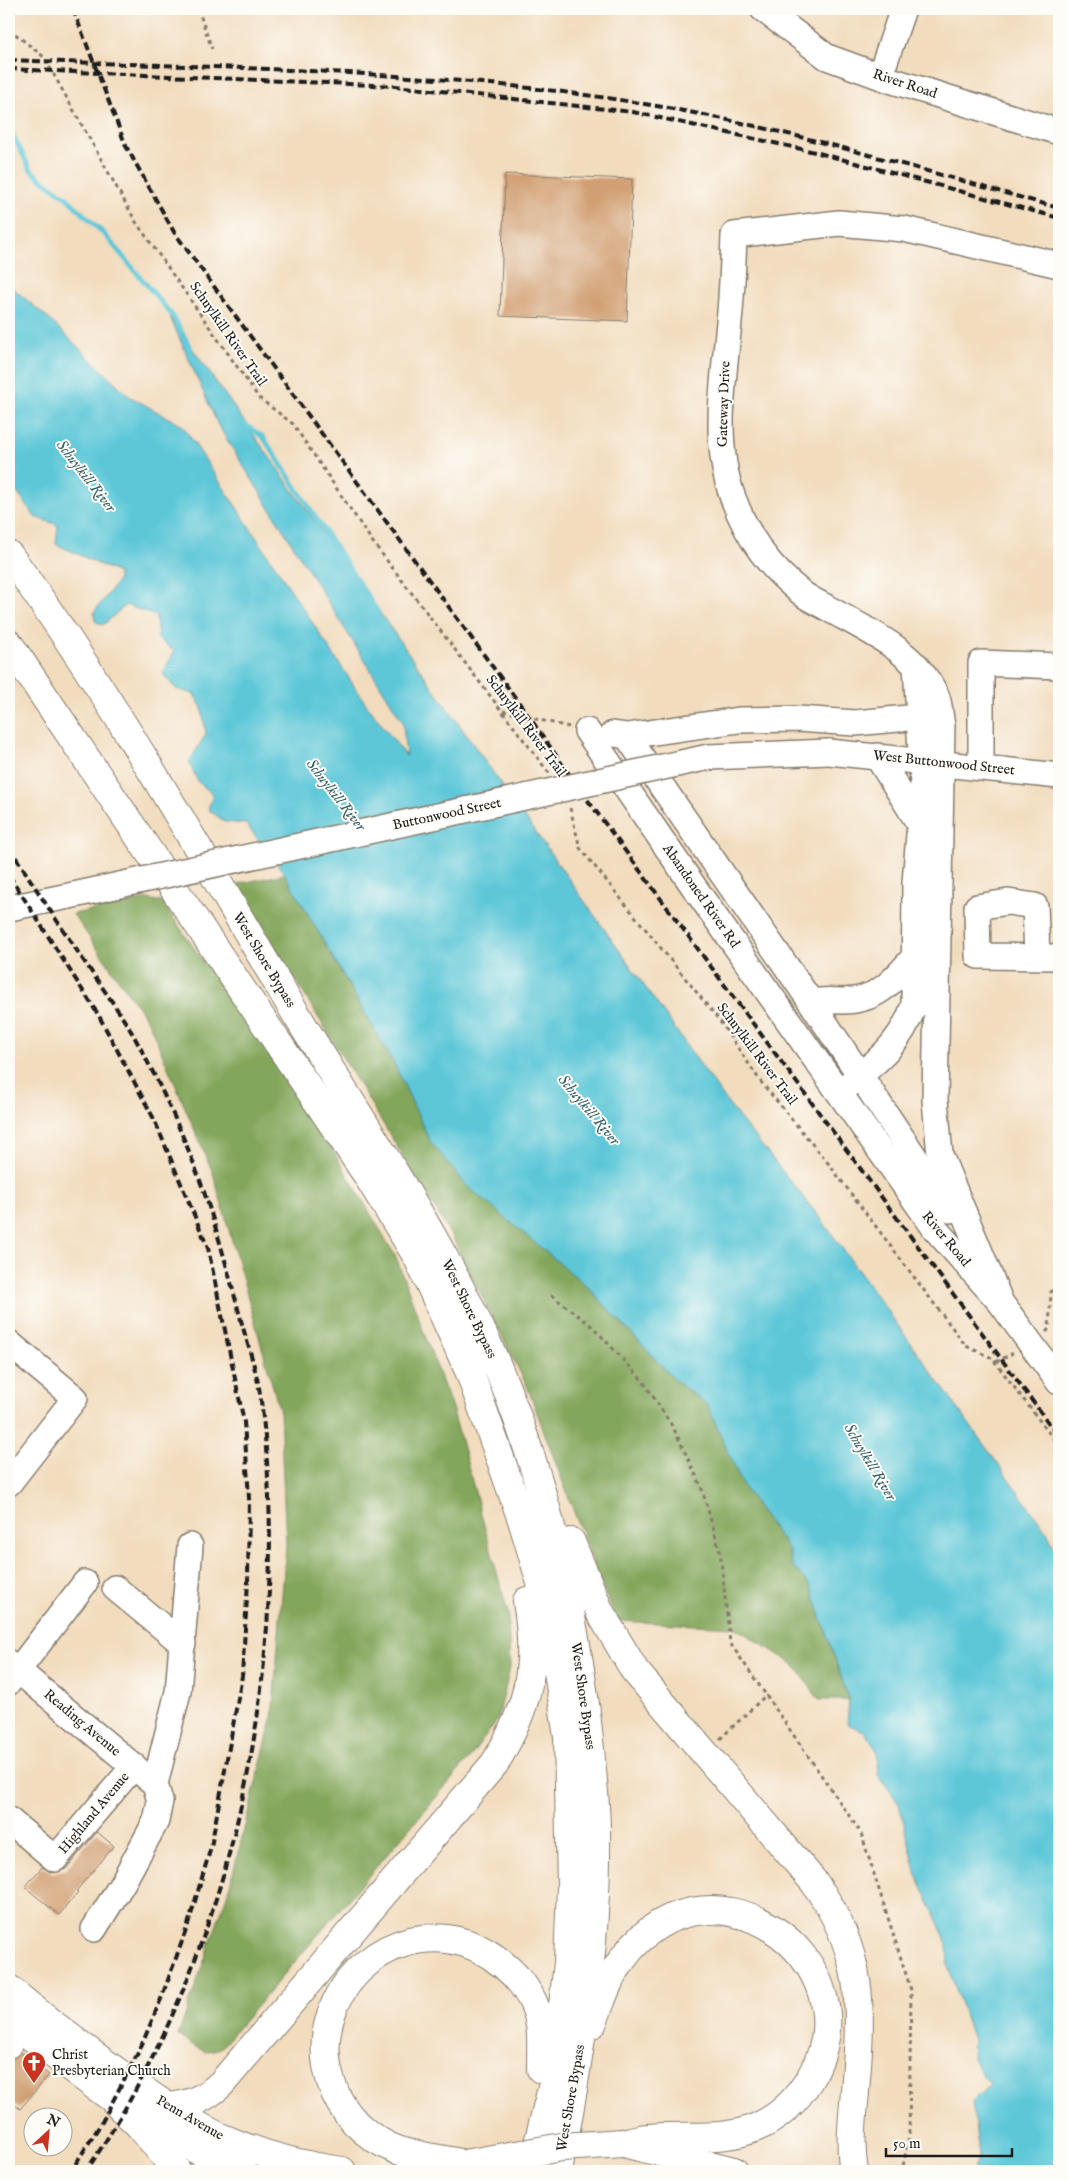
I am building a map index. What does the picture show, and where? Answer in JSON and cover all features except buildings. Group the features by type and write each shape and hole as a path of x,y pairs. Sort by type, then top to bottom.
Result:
{"main road":[{"name":"West Shore Bypass","path":"9,555 46,605 140,754 442,1253 488,1345 524,1437 562,1563 579,1659 594,1778 595,1883 578,2061 558,2171"},
{"name":"West Shore Bypass","path":"9,644 366,1174 418,1258 470,1373 522,1520 544,1593 568,1737 571,1888 568,1963 554,2080 531,2171"},
{"path":"524,1437 546,1478 584,1577 620,1649 635,1670 814,1882 836,1915 847,1941 860,2007 851,2137 854,2171"},
{"path":"168,2107 186,2105 198,2101 209,2095 226,2078 495,1763 520,1717 529,1681 532,1635 522,1575 522,1520"},
{"path":"424,2171 562,2147 623,2143 648,2138 727,2136 757,2127 780,2114 799,2096 810,2078 823,2045 824,2010 812,1970 801,1953 784,1937 762,1922 741,1914 703,1910 677,1914 639,1939 618,1965 605,1990 578,2061"},
{"path":"464,2164 397,2150 369,2134 346,2113 335,2095 326,2068 327,2031 339,1994 358,1971 390,1947 412,1940 436,1938 472,1945 504,1964 526,1990 535,2007 542,2038 540,2140"},
{"name":"Penn Avenue","path":"9,1989 65,2036 116,2102 166,2134 242,2171"},
{"name":"Penn Avenue","path":"13,2030 87,2065 230,2142 308,2166 342,2171"},
{"path":"116,2102 150,2136 177,2171"},
{"path":"623,2143 734,2171"}],"street":[{"name":"River Road","path":"764,9 827,57 880,76 1059,132"},
{"path":"880,76 903,9"},
{"name":"Gateway Drive","path":"931,762 942,725 937,696 916,665 888,641 804,595 771,567 747,532 732,496 722,456 722,405 731,302 734,235 839,223 904,229 1059,265"},
{"path":"865,1083 900,1037 909,1021 915,991 915,883 930,819 959,782 976,766 981,663 1059,666"},
{"path":"916,665 919,717 931,762 930,819 936,1002 935,1100 940,1155 1001,1303"},
{"path":"587,731 628,736 738,720 798,719 855,723 919,717"},
{"name":"Abandoned River Rd","path":"587,731 844,1100"},
{"path":"628,736 942,1196 1001,1303"},
{"name":"West Buttonwood Street","path":"829,752 1059,776"},
{"name":"Buttonwood Street","path":"9,908 709,757 829,752"},
{"path":"877,756 930,819"},
{"path":"1008,902 1035,906 1048,957 978,956 977,907 1008,902"},
{"path":"811,1002 828,999 842,1001 863,998 882,991 915,956"},
{"path":"844,1100 913,1048 936,1002"},
{"name":"River Road","path":"844,1100 936,1230 1001,1303 1059,1382"},
{"path":"9,1343 75,1398 9,1483"},
{"path":"94,1929 122,1884 156,1821 160,1802 155,1784 178,1692 190,1546"},
{"path":"12,1672 85,1583"},
{"path":"115,1588 183,1644"},
{"name":"Reading Avenue","path":"12,1672 155,1784"},
{"name":"Highland Avenue","path":"9,1820 55,1859 134,1766"}],"path":[{"path":"198,9 212,49"},
{"name":"Schuylkill River Trail","path":"9,29 44,56 136,222 211,332 259,398 293,424 372,541 503,711 554,781"},
{"path":"503,711 587,731"},
{"name":"Schuylkill River Trail","path":"567,803 572,811 580,848 719,1020 761,1082 828,1163 966,1346 992,1358 1059,1446"},
{"path":"1032,1344 1049,1329 1051,1292 1059,1283"},
{"path":"551,1295 593,1327 644,1381 674,1429 702,1486 720,1551 730,1643 861,1832 911,1990 909,2137 902,2171"},
{"path":"705,1753 766,1695"}],"green space":[{"path":"285,874 395,1065 430,1141 588,1287 675,1380 708,1406 743,1486 788,1549 792,1565 811,1586 849,1700 819,1700 795,1665 734,1627 617,1621 600,1582 527,1386 452,1237 237,884"},
{"path":"148,899 162,902 315,1120 396,1257 453,1411 508,1613 510,1668 498,1719 469,1759 221,2048 205,2052 178,2036 229,1889 272,1719 286,1545 280,1412 213,1173 149,1023 73,914"}],"water":[{"name":"Schuylkill River","path":"9,285 47,317 129,396 183,426 366,704 406,756 403,722 218,425 170,317 729,1105 821,1219 1047,1532 1059,1557 1059,2171 972,2171 979,2155 972,2101 990,2085 972,2058 973,2040 948,1966 947,1943 917,1875 899,1804 879,1775 877,1750 864,1731 847,1724 849,1700 811,1587 792,1565 788,1549 743,1486 708,1406 675,1380 588,1287 467,1186 430,1141 395,1065 285,874 246,824 225,822 208,809 213,794 198,782 189,762 206,734 202,708 194,694 176,689 163,674 174,651 158,639 156,616 126,605 103,625 95,621 94,612 118,581 118,573 56,544 58,525 35,517 9,481"}],"waterway":[{"path":"9,127 30,169 65,196 105,235 172,315 191,349"},
{"path":"241,422 263,437 378,612"}],"railway":[{"path":"73,9 126,146 174,232 525,711 578,787 1059,1437"},
{"path":"9,60 325,72 482,83 561,92 639,103 798,136 1059,208"},
{"path":"9,69 395,86 633,112 815,152 1059,218"},
{"path":"9,847 135,1038 164,1095 190,1154 219,1238 258,1382 269,1500 269,1600 259,1701 242,1802 216,1900 181,1995 138,2086 86,2171"},
{"path":"9,875 99,1016 154,1119 208,1248 244,1422 249,1498 248,1582 242,1676 211,1847 188,1925 161,1999 140,2049 102,2122 71,2171"}],"place":[{"name":"Christ Presbyterian Church","path":"34,2084"}]}
